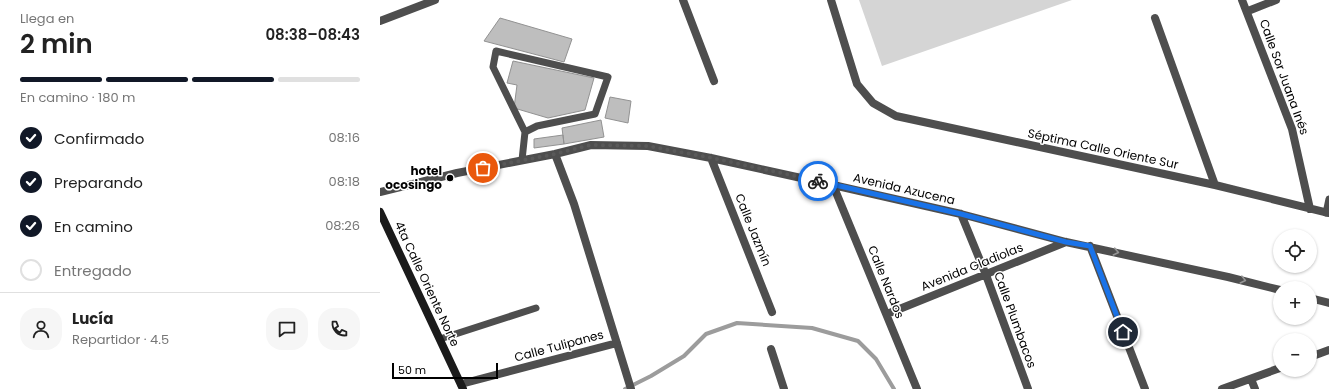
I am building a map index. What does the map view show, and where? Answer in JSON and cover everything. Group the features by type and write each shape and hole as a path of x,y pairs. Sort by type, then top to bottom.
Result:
{"main road":[{"name":"4ta Calle Oriente Norte","path":"380,212 462,387"}],"street":[{"path":"380,21 435,0"},
{"path":"683,0 714,81"},
{"name":"Séptima Calle Oriente Sur","path":"831,0 857,84 873,104 896,116 1215,185 1328,213"},
{"name":"Calle Sor Juana Inés","path":"1242,0 1248,11 1292,130 1310,209"},
{"path":"1248,11 1276,0"},
{"path":"1155,18 1215,185"},
{"name":"Avenida Azucena","path":"380,192 457,173 555,154 591,145 648,146 712,158 961,214 1066,242 1090,246 1273,288"},
{"path":"555,154 574,204 631,389"},
{"name":"Calle Jazmín","path":"712,158 772,312"},
{"name":"Calle Nardos","path":"833,185 887,314 916,389"},
{"name":"Calle Plumbacos","path":"961,214 986,275 1028,389"},
{"name":"Avenida Gladiolas","path":"887,314 1066,242"},
{"path":"1090,246 1145,389"},
{"path":"1317,300 1329,303"},
{"name":"Calle Tulipanes","path":"462,387 617,343"},
{"path":"770,349 784,389"},
{"path":"1317,354 1329,350"},
{"path":"1222,389 1273,371"},
{"path":"1251,379 1255,389"}],"lane":[{"path":"522,160 525,132 493,67 496,52 608,77 595,114 537,126 525,132"},
{"path":"1328,213 1329,199"},
{"path":"440,339 536,308"}],"shaded area":[{"path":"859,0 1072,0 882,66"}],"building":[{"path":"500,18 572,39 564,62 484,41"},
{"path":"513,61 594,78 585,110 548,118 514,108 517,85 507,83"},
{"path":"610,97 631,101 628,123 605,118"},
{"path":"601,120 604,137 564,144 562,128"},
{"path":"563,135 564,144 534,148 534,139"}],"waterway":[{"path":"625,389 651,376 684,356 706,334 737,323 812,328 858,341 876,359 894,389"}],"way so far":[{"path":"483,168 555,154 591,145 648,146 818,181"}],"place":[{"name":"hotel ocosingo","path":"450,178"}],"route":[{"path":"818,181 961,214 1066,242 1090,246 1123,332"}]}
